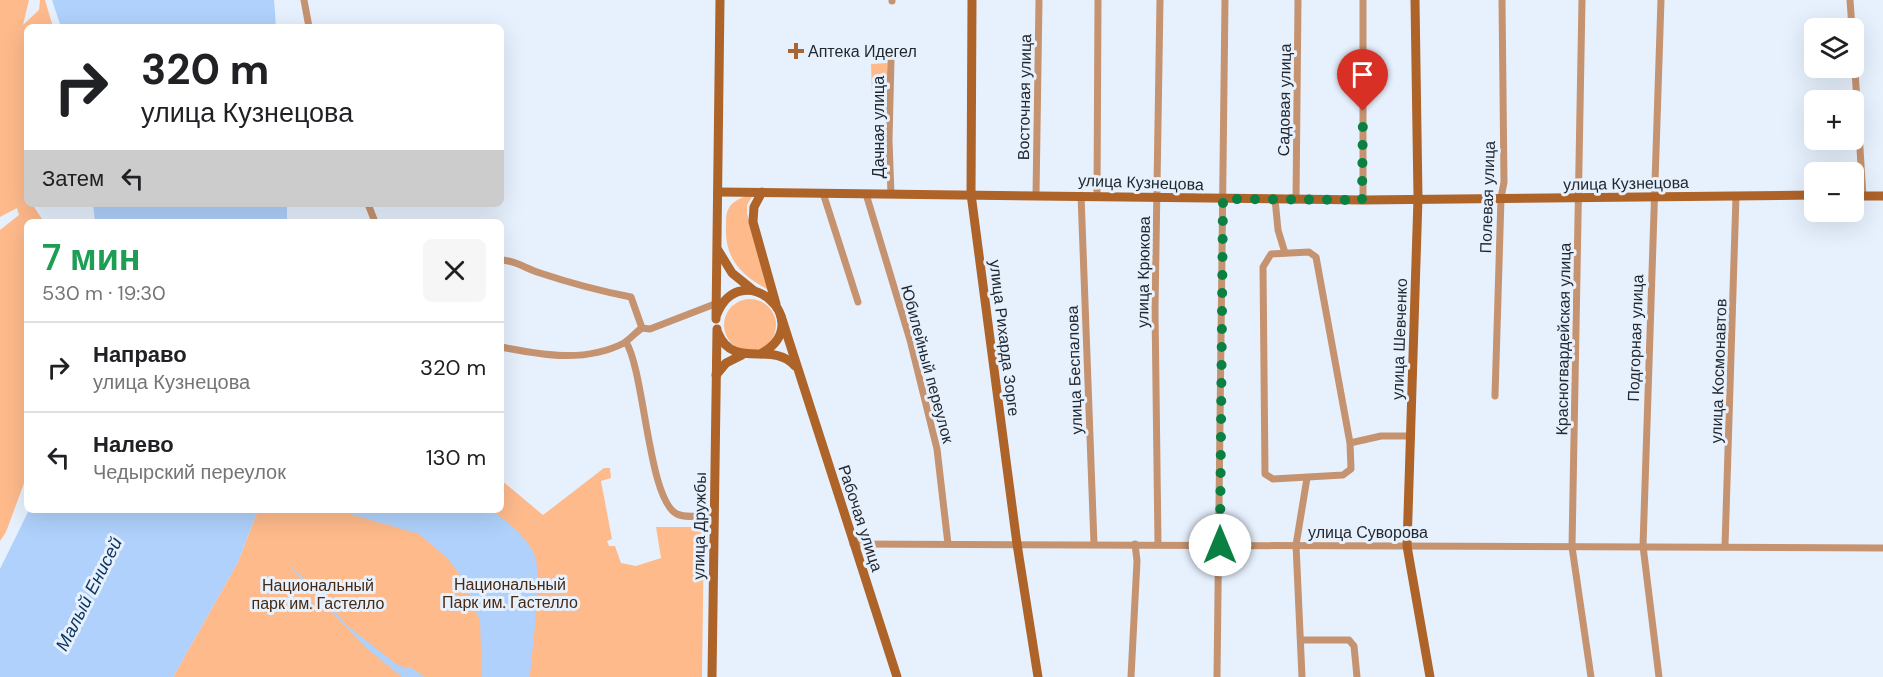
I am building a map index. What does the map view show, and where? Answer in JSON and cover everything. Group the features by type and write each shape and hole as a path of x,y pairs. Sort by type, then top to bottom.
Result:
{"street":[{"path":"304,0 308,24"},
{"path":"720,0 717,249 721,301 717,324 725,346 742,355"},
{"name":"улица Рихарда Зорге","path":"972,0 971,194 1017,544 1038,677"},
{"name":"Восточная улица","path":"1036,195 1039,0"},
{"path":"1097,195 1098,0"},
{"name":"улица Крюкова","path":"1158,544 1155,309 1160,0"},
{"path":"1217,677 1226,0"},
{"name":"Садовая улица","path":"1296,200 1298,0"},
{"path":"1362,200 1363,0"},
{"name":"улица Шевченко","path":"1415,0 1418,198 1407,546 1430,677"},
{"name":"Полевая улица","path":"1495,396 1501,198 1504,182 1502,0"},
{"name":"Красногвардейская улица","path":"1582,0 1572,547 1591,677"},
{"name":"Подгорная улица","path":"1659,677 1643,546 1661,0"},
{"path":"1850,0 1851,18"},
{"name":"Дачная улица","path":"891,60 889,140 891,194"},
{"path":"1855,78 1857,162"},
{"name":"улица Кузнецова","path":"718,192 1097,195 1158,199 1275,200 1418,198 1580,200 1804,195"},
{"name":"Рабочая улица","path":"762,192 754,207 753,222 797,368 897,677"},
{"path":"823,193 858,302"},
{"name":"Юбилейный переулок","path":"866,194 910,340 937,449 948,544"},
{"name":"улица Беспалова","path":"1081,195 1094,544"},
{"name":"улица Космонавтов","path":"1725,546 1736,196"},
{"path":"1864,196 1883,196"},
{"path":"1275,200 1278,230 1285,253"},
{"path":"717,249 732,273 753,291"},
{"path":"1309,252 1316,257 1350,443 1352,464 1348,474 1273,479 1265,474 1263,267 1271,254 1309,252"},
{"path":"504,260 511,260 522,268 587,289 631,297 642,328"},
{"path":"504,347 562,357 626,342 642,328 650,329 721,301 740,291 753,291 767,296 779,311 778,338 762,353"},
{"name":"улица Дружбы","path":"712,677 717,324"},
{"path":"626,342 635,364 643,420 664,499 675,513 684,516 714,515"},
{"path":"716,375 726,363 742,355 762,353 785,357 797,368"},
{"path":"1350,443 1381,436 1411,436"},
{"path":"1302,677 1296,545 1307,478"},
{"name":"улица Суворова","path":"853,544 1883,548"},
{"path":"1131,677 1137,561 1135,544"},
{"path":"1300,640 1349,640 1354,646 1357,677"}],"green space":[{"path":"0,0 29,0 23,25 24,207 34,207 42,219 24,219 24,483 6,532 0,541 0,230 19,215 17,208 0,217"},
{"path":"40,0 45,0 52,24 24,24 39,10"},
{"path":"887,63 889,95 872,96 871,64"},
{"path":"754,193 747,205 747,213 769,290 750,279 736,265 726,237 726,216 729,208 738,200"},
{"path":"745,299 755,299 769,306 776,325 769,344 755,351 745,351 735,347 728,340 724,330 724,320 728,310 735,303"},
{"name":"Национальный Парк им. Гастелло","path":"604,468 610,468 611,478 601,481 612,539 607,541 609,546 615,546 621,563 636,566 661,558 656,527 704,527 702,677 173,677 238,562 257,513 504,513 504,482 543,515"}],"water":[{"path":"52,0 274,0 276,24 60,24"},
{"path":"93,207 287,207 287,219 95,219"},
{"name":"Малый Енисей","path":"28,513 257,513 238,562 173,677 0,677 0,569"},
{"path":"346,513 494,513 522,536 532,549 537,566 537,597 530,677 482,677 480,621 461,576 447,558 419,534"},
{"path":"286,563 320,592 346,625 395,663 404,668 410,667 425,677 402,677 364,646"}],"place":[{"name":"Аптека Идегел","path":"796,51"}],"route":[{"path":"1220,545 1223,199 1362,200 1363,111"}],"park label":[{"name":"Национальный парк им. Гастелло","path":"318,594"}]}
